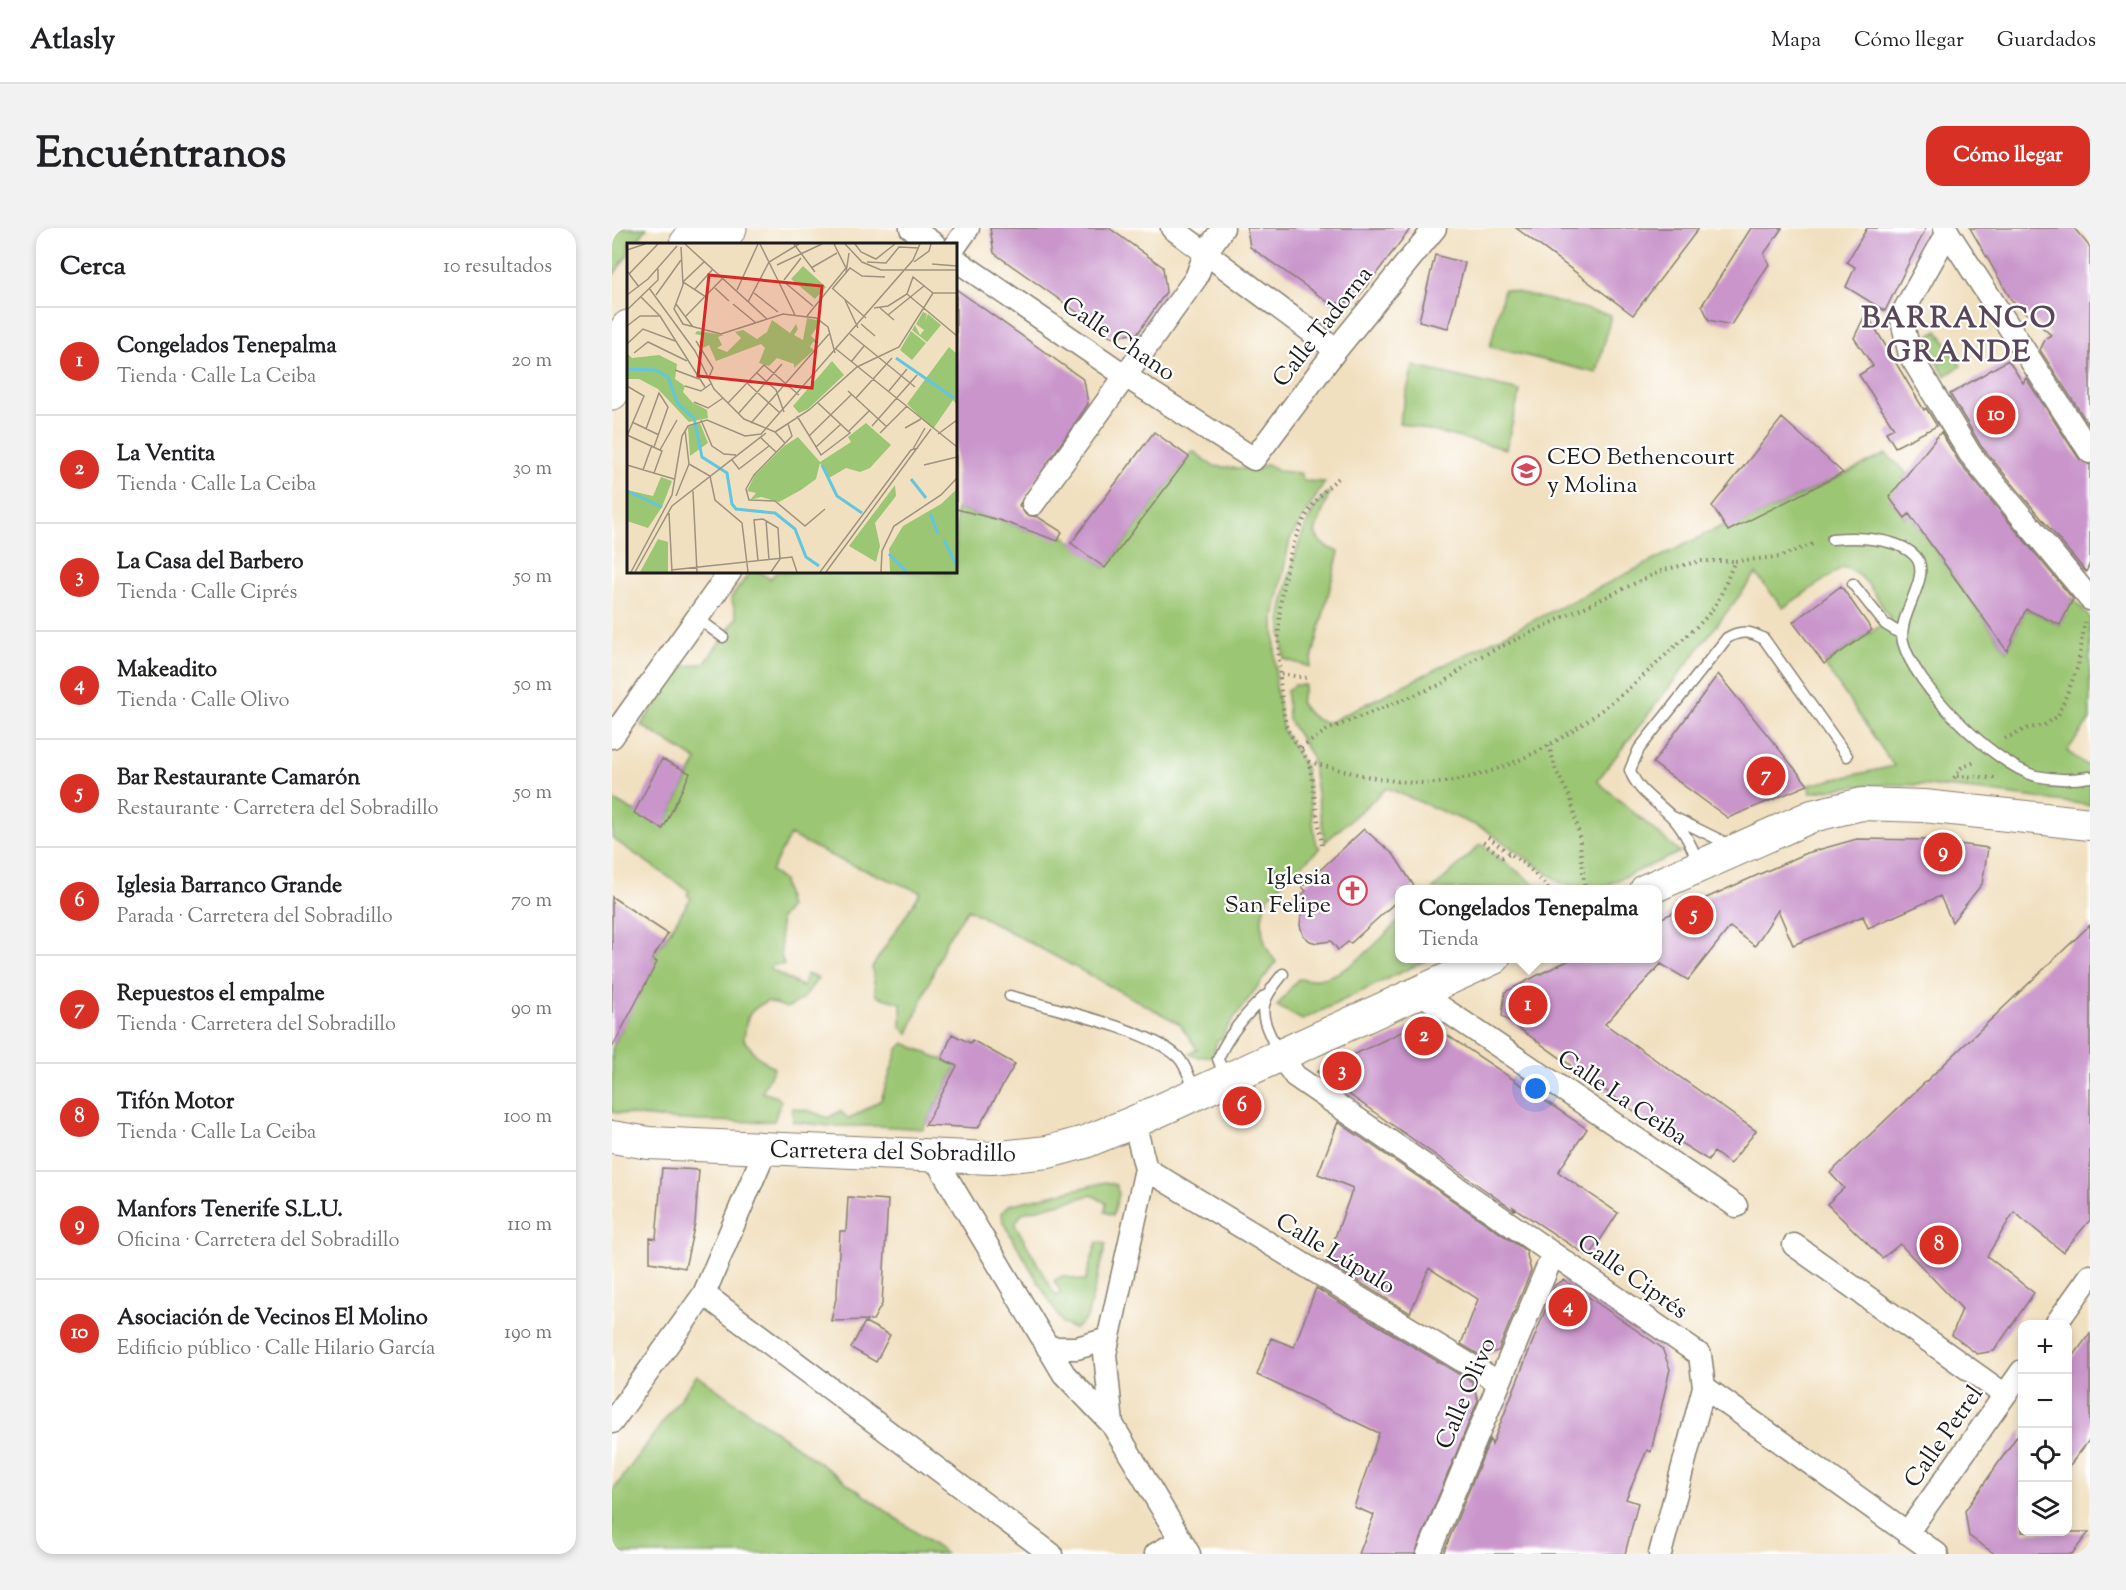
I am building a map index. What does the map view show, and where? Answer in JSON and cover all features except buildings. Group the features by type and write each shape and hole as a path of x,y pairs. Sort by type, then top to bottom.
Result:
{"main road":[{"path":"687,243 698,228"},
{"path":"719,243 730,228"},
{"path":"612,351 627,328"},
{"path":"612,393 627,371"},
{"path":"1657,885 1812,816 1862,804 1943,808 2090,824"},
{"name":"Carretera del Sobradillo","path":"612,1137 649,1143 932,1153 991,1158 1048,1152 1085,1142 1134,1122 1483,963"}],"street":[{"path":"911,228 933,243"},
{"path":"957,244 968,228"},
{"path":"1172,228 1336,350"},
{"path":"1033,504 1127,377 1196,278 1205,254 1223,228"},
{"name":"Calle Tadorna","path":"1254,459 1336,350 1435,228"},
{"path":"2089,608 1970,454 1910,355 1902,316 1946,230 2090,452"},
{"name":"Calle Chano","path":"957,261 1127,377 1254,459"},
{"path":"612,737 729,573"},
{"name":"Calle La Ceiba","path":"1420,993 1736,1206"},
{"name":"Calle Ciprés","path":"1280,1055 1295,1076 1700,1354 1704,1388"},
{"path":"1112,1424 1105,1354 1146,1169 1134,1122"},
{"path":"612,1422 704,1294 766,1148"},
{"path":"932,1153 1064,1374 1112,1424 1185,1547 1156,1554"},
{"name":"Calle Lúpulo","path":"1146,1169 1498,1382"},
{"path":"1794,1245 2005,1395"},
{"name":"Calle Olivo","path":"1428,1554 1553,1254"},
{"path":"2059,1320 2090,1276"},
{"path":"704,1294 1051,1554"},
{"path":"1048,1348 1077,1348 1108,1340"},
{"name":"Calle Petrel","path":"1907,1533 2020,1374"},
{"path":"1660,1554 1704,1388 1936,1554"}],"lane":[{"path":"1832,539 1862,537 1889,543 1915,556 1920,564 1921,578 1906,612 1901,634 1910,659 1924,680 1974,738 2008,764 2035,776 2067,780 2090,777"},
{"path":"1853,584 1885,624 1901,634"},
{"path":"697,618 723,637"},
{"path":"1700,865 1690,844 1672,817 1634,782 1630,770 1634,759 1727,638 1738,632 1752,633 1764,639 1847,756"},
{"path":"1672,817 1737,848"},
{"path":"1226,1080 1218,1059 1224,1044 1246,1014 1283,974"},
{"path":"1010,996 1142,1036 1165,1047 1180,1059 1196,1093"},
{"path":"1265,996 1264,1023 1280,1055"}],"path":[{"path":"1322,845 1309,762 1287,729 1280,690 1278,614 1294,540 1325,488 1340,477"},
{"path":"1301,748 1327,730 1442,684 1476,659 1663,570 1701,561 1779,557 1832,539"},
{"path":"1309,762 1353,773 1423,784 1452,781 1482,773 1549,745 1597,715 1643,678 1692,631 1714,607 1735,561"},
{"path":"1943,808 1949,783 1961,768 2014,733 2044,725 2058,716 2078,666 2081,637 2089,608"},
{"path":"1281,674 1307,678"},
{"path":"1549,745 1556,771 1571,799 1579,834 1584,885"},
{"path":"1488,837 1545,885"},
{"path":"1483,842 1502,857 1511,854"}],"green space":[{"path":"612,228 647,228 636,243 627,243 627,255 612,277"},
{"path":"1504,289 1611,315 1597,373 1490,347"},
{"path":"1938,331 1961,366 1945,376 1923,339"},
{"path":"1413,366 1520,391 1506,449 1399,423"},
{"path":"1193,451 1213,466 1256,470 1267,464 1278,471 1300,473 1304,481 1325,482 1290,539 1274,617 1276,687 1283,730 1305,766 1316,843 1320,848 1268,897 1263,914 1262,931 1267,947 1276,962 1225,1030 1223,1038 1217,1040 1213,1056 1196,1057 1189,1054 1197,1049 1180,1024 968,909 947,939 908,1034 901,1027 901,1003 876,996 872,967 921,892 842,861 790,835 771,871 783,881 789,908 780,919 781,955 784,965 773,965 770,969 803,987 806,974 818,978 803,999 787,1008 767,1001 755,1008 748,1016 744,1040 757,1056 774,1068 762,1092 777,1097 781,1101 774,1121 693,1121 612,1112 612,1048 656,962 652,959 691,898 687,895 689,891 612,838 612,799 663,828 697,760 641,725 682,667 705,663 737,617 731,598 749,573 761,573 770,579 775,573 957,573 957,509 1034,532 1043,520 1105,568"},
{"path":"1886,454 1908,474 1890,498 1905,518 1909,514 2007,651 2026,609 2060,625 2073,598 2090,618 2090,720 2067,751 2090,768 2090,805 1986,791 1914,785 1844,787 1811,793 1808,785 1894,766 1824,664 1890,619 1865,581 1859,575 1843,567 1783,608 1756,574 1597,781 1680,852 1607,885 1568,885 1484,829 1387,788 1325,842 1311,755 1288,719 1287,691 1294,685 1305,685 1300,702 1309,714 1321,721 1330,722 1724,525 1728,530"},
{"path":"1330,492 1315,532 1324,545 1339,552 1310,667 1284,659 1281,618 1286,588 1304,529 1321,499"},
{"path":"1481,844 1535,885 1437,885"},
{"path":"1395,925 1395,963 1421,963 1302,1020 1277,1006 1298,979 1314,980 1328,977 1354,963"},
{"path":"904,1043 957,1066 923,1129 831,1126 793,1122 792,1108 810,1111 828,1118 840,1111 849,1119 881,1100 898,1049"},
{"path":"1106,1182 1116,1185 1119,1194 1113,1215 1105,1212 1106,1203 1092,1195 1022,1213 1015,1224 1056,1296 1061,1293 1054,1281 1062,1276 1085,1281 1097,1242 1106,1244 1087,1318 1075,1329 1063,1324 1003,1222 1002,1213 1009,1205"},
{"path":"697,1375 946,1554 612,1554 612,1492"}],"place":[{"name":"Asociación de Vecinos El Molino","path":"1996,415"},
{"name":"CEO Bethencourt y Molina","path":"1526,470"},
{"name":"Repuestos el empalme","path":"1766,776"},
{"name":"Manfors Tenerife S.L.U.","path":"1943,852"},
{"name":"Iglesia San Felipe","path":"1352,890"},
{"name":"Bar Restaurante Camarón","path":"1694,915"},
{"name":"Congelados Tenepalma","path":"1528,1005"},
{"name":"La Ventita","path":"1424,1036"},
{"name":"La Casa del Barbero","path":"1342,1071"},
{"name":"Iglesia Barranco Grande","path":"1242,1106"},
{"name":"Tifón Motor","path":"1939,1245"},
{"name":"Makeadito","path":"1568,1307"}],"district":[{"name":"BARRANCO GRANDE","path":"1959,334"}]}
